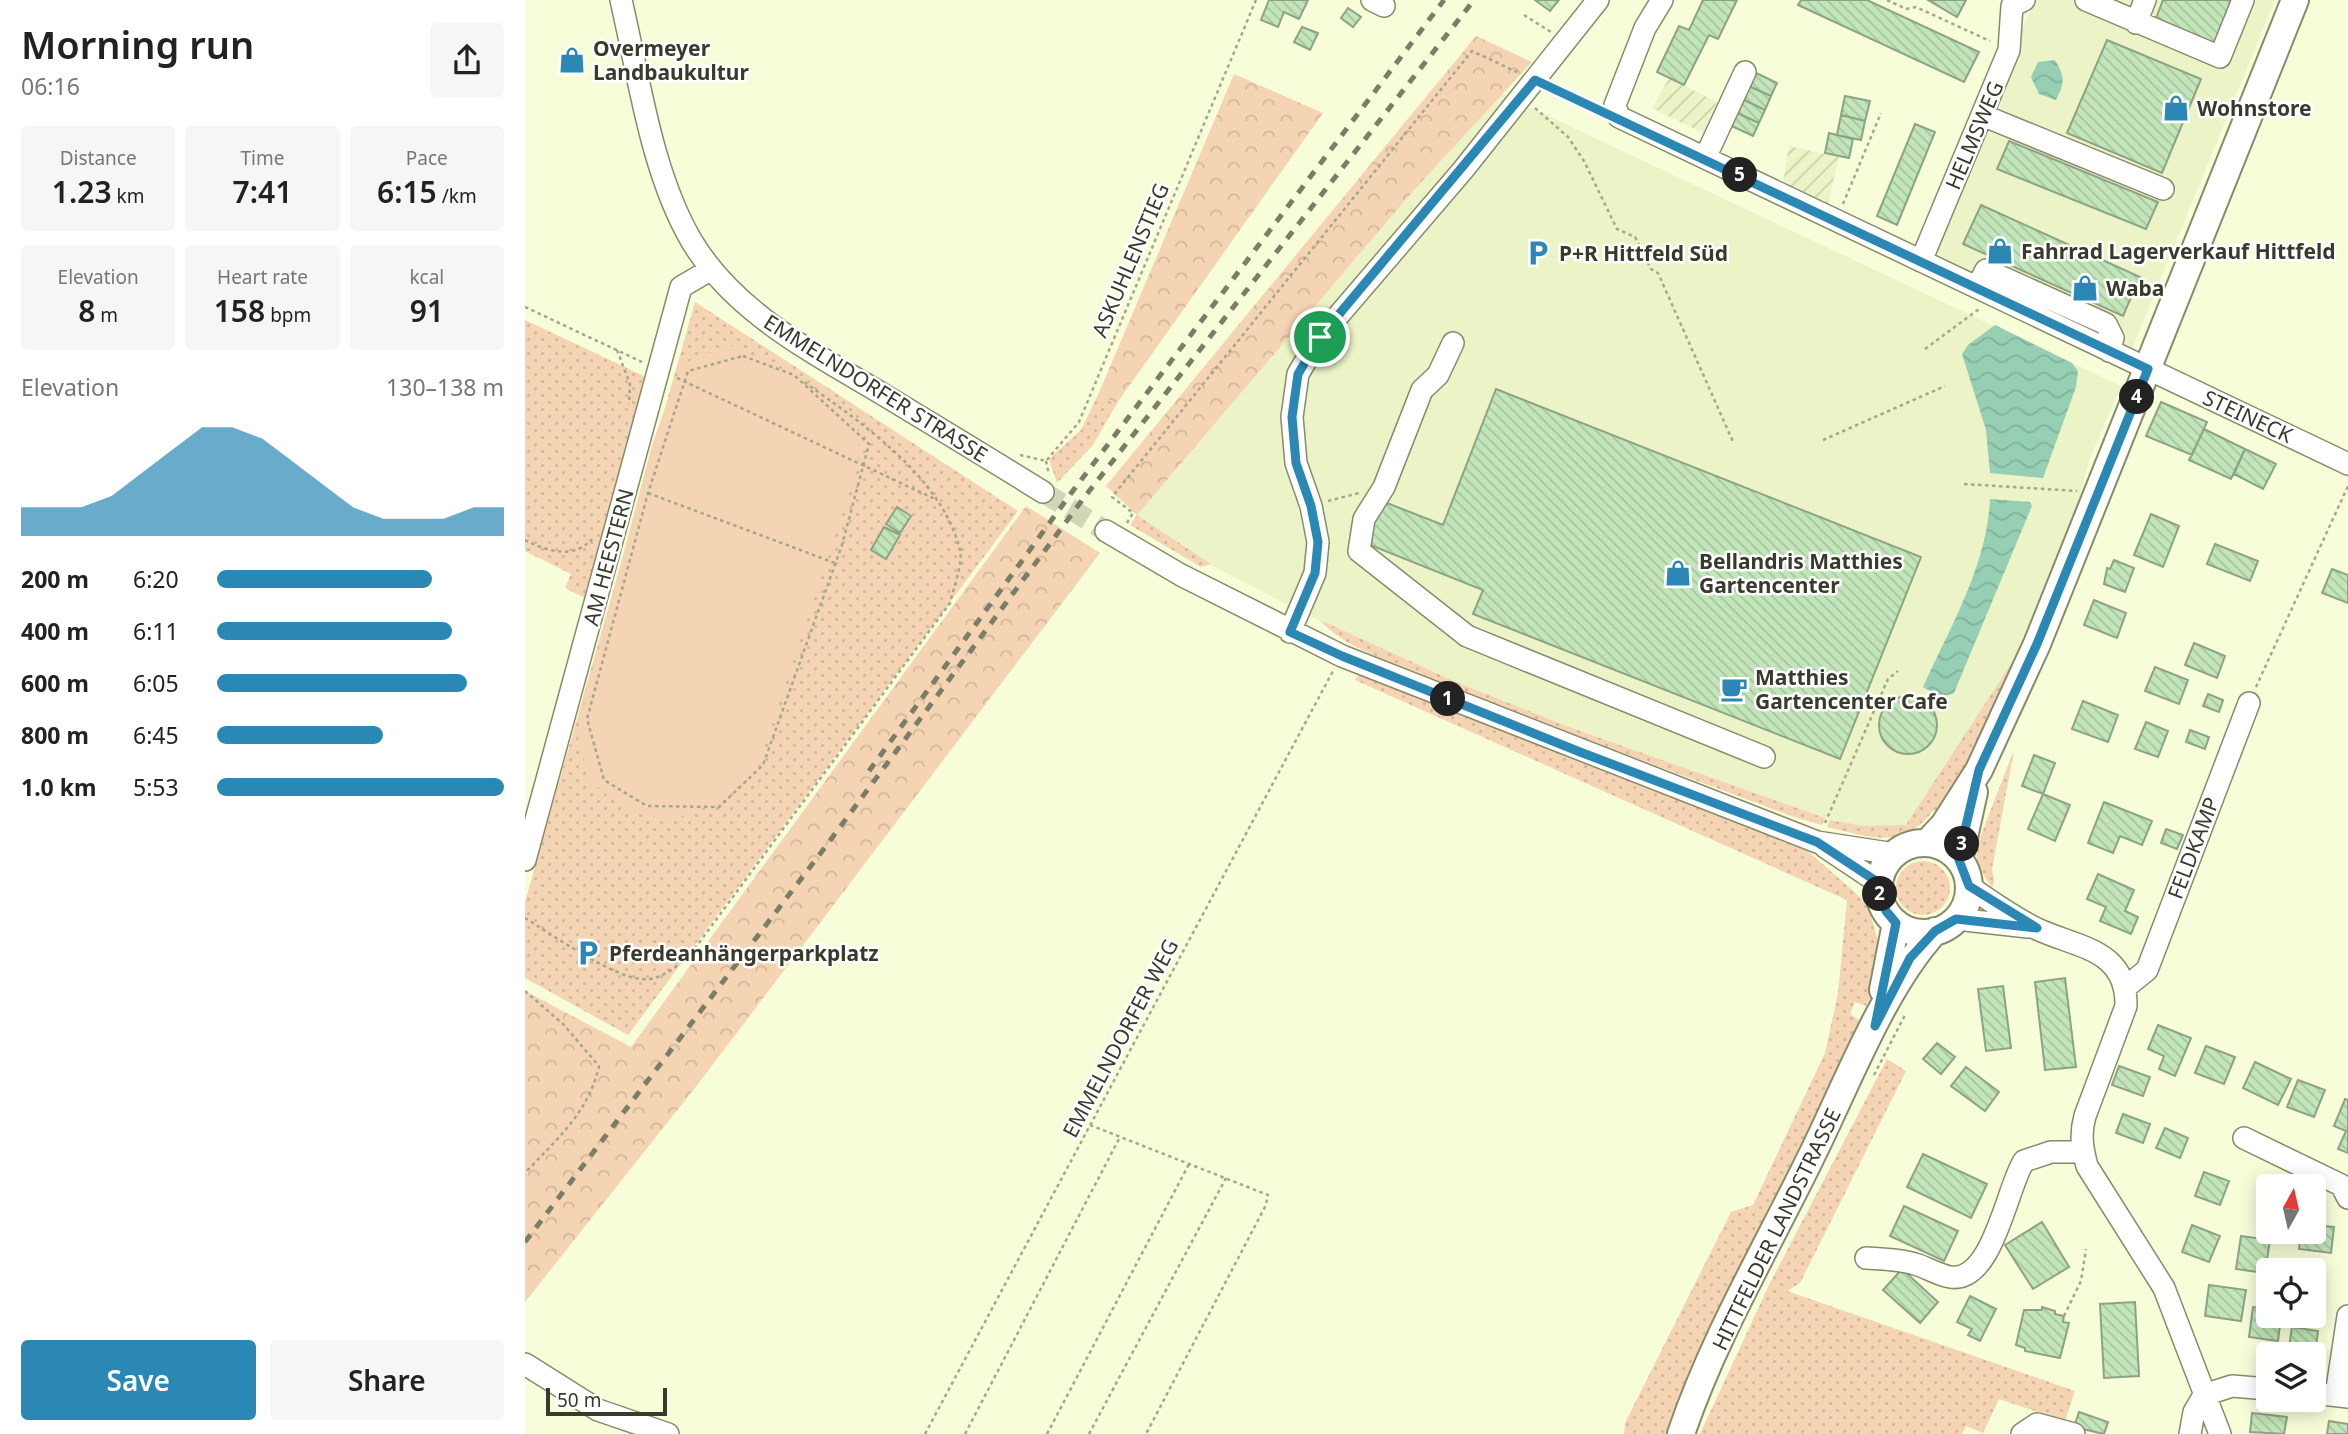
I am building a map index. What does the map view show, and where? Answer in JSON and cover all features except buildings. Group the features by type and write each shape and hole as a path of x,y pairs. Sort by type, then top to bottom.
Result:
{"main road":[{"path":"1927,843 1944,825 1979,770 2037,644 2295,0"},
{"path":"1959,860 1979,770"},
{"path":"1946,925 1921,932 1896,923 1886,911 1879,883 1882,872 1895,854 1916,844 1927,843 1950,851 1959,860 1969,886"},
{"name":"HITTFELDER LANDSTRASSE","path":"1681,1434 1722,1340 1910,958 1963,909 1969,886"},
{"name":"HITTFELDER LANDSTRASSE","path":"1875,1026 1896,923"}],"street":[{"name":"EMMELNDORFER STRASSE","path":"621,0 659,162 690,238 710,270 748,306 794,340 1043,492"},
{"path":"1290,632 1315,573 1318,542 1311,506 1296,463 1292,417 1298,374 1320,337 1535,80 1598,0"},
{"path":"1662,0 1645,28 1615,104 1619,117 1986,292"},
{"path":"2086,0 2220,57 2243,0"},
{"path":"2136,23 2145,0"},
{"name":"HELMSWEG","path":"1921,261 2009,50 2018,3"},
{"path":"1705,158 1745,72"},
{"path":"1982,116 2163,189"},
{"name":"AM HEESTERN","path":"525,860 681,287 710,270"},
{"name":"STEINECK","path":"1986,292 1986,270 2106,324 2113,338 2109,351 2348,464"},
{"path":"1453,343 1438,375 1422,390 1384,487 1364,519 1359,551 1467,636 1764,757"},
{"path":"1115,529 1290,632 1342,656 1817,842 1879,883"},
{"name":"FELDKAMP","path":"2126,987 2147,970 2249,703"},
{"path":"1817,842 1895,854"},
{"path":"1969,886 2037,928 2100,953 2117,969 2126,987 2126,1006 2085,1116 2081,1134 2083,1152 2087,1166 2164,1288 2220,1434"},
{"path":"1946,925 2037,928"},
{"path":"2244,1138 2341,1185 2348,1198"},
{"path":"1866,1258 1915,1264 1953,1278 1968,1274 1974,1270 1992,1241 2024,1161 2051,1152 2083,1152"},
{"path":"2342,1396 2348,1316"},
{"path":"525,1364 598,1410 668,1434"},
{"path":"2190,1434 2194,1412 2204,1395 2224,1387 2256,1388"},
{"path":"2022,1434 2037,1424 2074,1434"}],"path":[{"name":"ASKUHLENSTIEG","path":"1020,455 1046,461 1079,422 1256,0"},
{"path":"1887,0 1906,9 1916,7 2009,50"},
{"path":"1524,15 1565,41"},
{"path":"1115,529 1133,513 1112,497 1472,51 1619,117"},
{"path":"1531,105 1568,137 1584,161 1618,229 1635,237 1651,269 1658,274 1734,444"},
{"path":"1836,220 1881,113"},
{"path":"1925,349 1986,292"},
{"path":"525,307 939,501"},
{"path":"525,918 597,962 642,979 668,973 690,955 950,603 961,552 939,501 872,429 794,375 743,356 688,371 648,493 587,719 604,780 647,806 719,807 763,765 835,563 869,444 794,375"},
{"path":"1823,440 1945,387"},
{"path":"1964,484 2098,493"},
{"path":"2249,703 2348,486"},
{"path":"1311,506 1384,487"},
{"path":"648,493 835,563"},
{"path":"525,540 551,552 584,547 593,538"},
{"name":"EMMELNDORFER WEG","path":"925,1434 1342,656"},
{"path":"1817,842 1888,678 1898,671"},
{"path":"525,991 563,1024 599,1066 594,1087 578,1117 525,1173"},
{"path":"1090,1125 1268,1195 1266,1205 1146,1434"},
{"path":"965,1434 1120,1137"},
{"path":"1047,1434 1189,1164"},
{"path":"1089,1434 1226,1178"},
{"path":"2064,1317 2081,1281 2086,1249"}],"shaded area":[{"path":"2035,0 2275,0 2132,349 1926,249"},
{"path":"1669,78 1717,102 1703,133 1652,108"},
{"path":"1502,94 2121,386 2088,463 2076,514 2018,653 1906,826 1864,826 1830,820 1572,728 1454,681 1307,615 1207,563 1137,515 1414,190"},
{"path":"1789,146 1839,157 1828,203 1783,182"}],"green space":[{"path":"1476,36 1532,62 1414,190 1137,515 1106,486"},
{"path":"1234,74 1323,113 1117,403 1098,395"},
{"path":"695,302 1018,511 628,1035 525,978 525,902"},
{"path":"525,320 648,378 589,600 565,588 571,574 525,551"},
{"path":"730,345 794,375 829,399 859,432 858,463 755,774 704,808 669,821 620,806 589,780 577,732 652,445 681,364"},
{"path":"1098,395 1117,403 1093,445 1057,483 1049,459 1081,430"},
{"path":"1026,506 1100,553 698,1084 525,1302 525,991 631,1047"},
{"path":"1137,515 1211,564 1201,567 1130,525"},
{"path":"1320,620 1454,681 1572,728 1825,818 1822,825 1794,817 1512,711 1366,652 1341,638"},
{"path":"2018,653 1943,814 1934,810 1910,831 1885,838 1827,827 1830,820 1864,826 1906,825"},
{"path":"1359,674 1803,847 1867,903 1879,944 1874,990 1866,1006 1855,1002 1850,1014 1863,1023 1669,1434 1624,1434 1625,1423 1731,1212 1753,1205 1825,1053 1838,993 1847,900 1355,680"},
{"path":"2014,750 1992,869 1992,888 1977,864 1976,848"},
{"path":"1923,861 1942,869 1950,888 1942,907 1923,915 1904,907 1896,888 1904,869"},
{"path":"1887,1059 1906,1071 1800,1283 1787,1291 2075,1391 2065,1421 1999,1399 1983,1433 1966,1426 1962,1434 1700,1434 1769,1285"}],"water":[{"path":"2055,60 2063,80 2056,100 2039,94 2031,77 2038,62"},
{"path":"1995,325 2072,363 2078,371 2076,387 2043,478 1990,473 1986,430 1962,354 1968,345"},
{"path":"1990,499 2030,502 2032,506 1954,693 1941,697 1923,687 1975,572"}],"tunnel":[{"path":"1043,492 1106,531"}],"railway":[{"path":"869,771 1072,492 1444,0"},
{"path":"525,1242 820,854 1083,499 1474,0"}],"place":[{"name":"Overmeyer Landbaukultur","path":"572,60"},
{"name":"Wohnstore","path":"2176,108"},
{"name":"Fahrrad Lagerverkauf Hittfeld","path":"2000,251"},
{"name":"P+R Hittfeld Süd","path":"1538,253"},
{"name":"Waba","path":"2085,288"},
{"name":"Bellandris Matthies Gartencenter","path":"1678,573"},
{"name":"Matthies Gartencenter Cafe","path":"1734,689"},
{"name":"Pferdeanhängerparkplatz","path":"588,953"}],"route":[{"path":"1535,80 1619,117 2148,369 2037,644 1979,770 1964,834 1959,860 1969,886 2037,928 1956,919 1935,931 1910,958 1875,1026 1896,923 1886,911 1880,897 1879,883 1817,842 1580,752 1342,656 1290,632 1315,573 1318,542 1311,506 1296,463 1292,417 1298,374 1320,337 1463,170 1535,80"}]}
